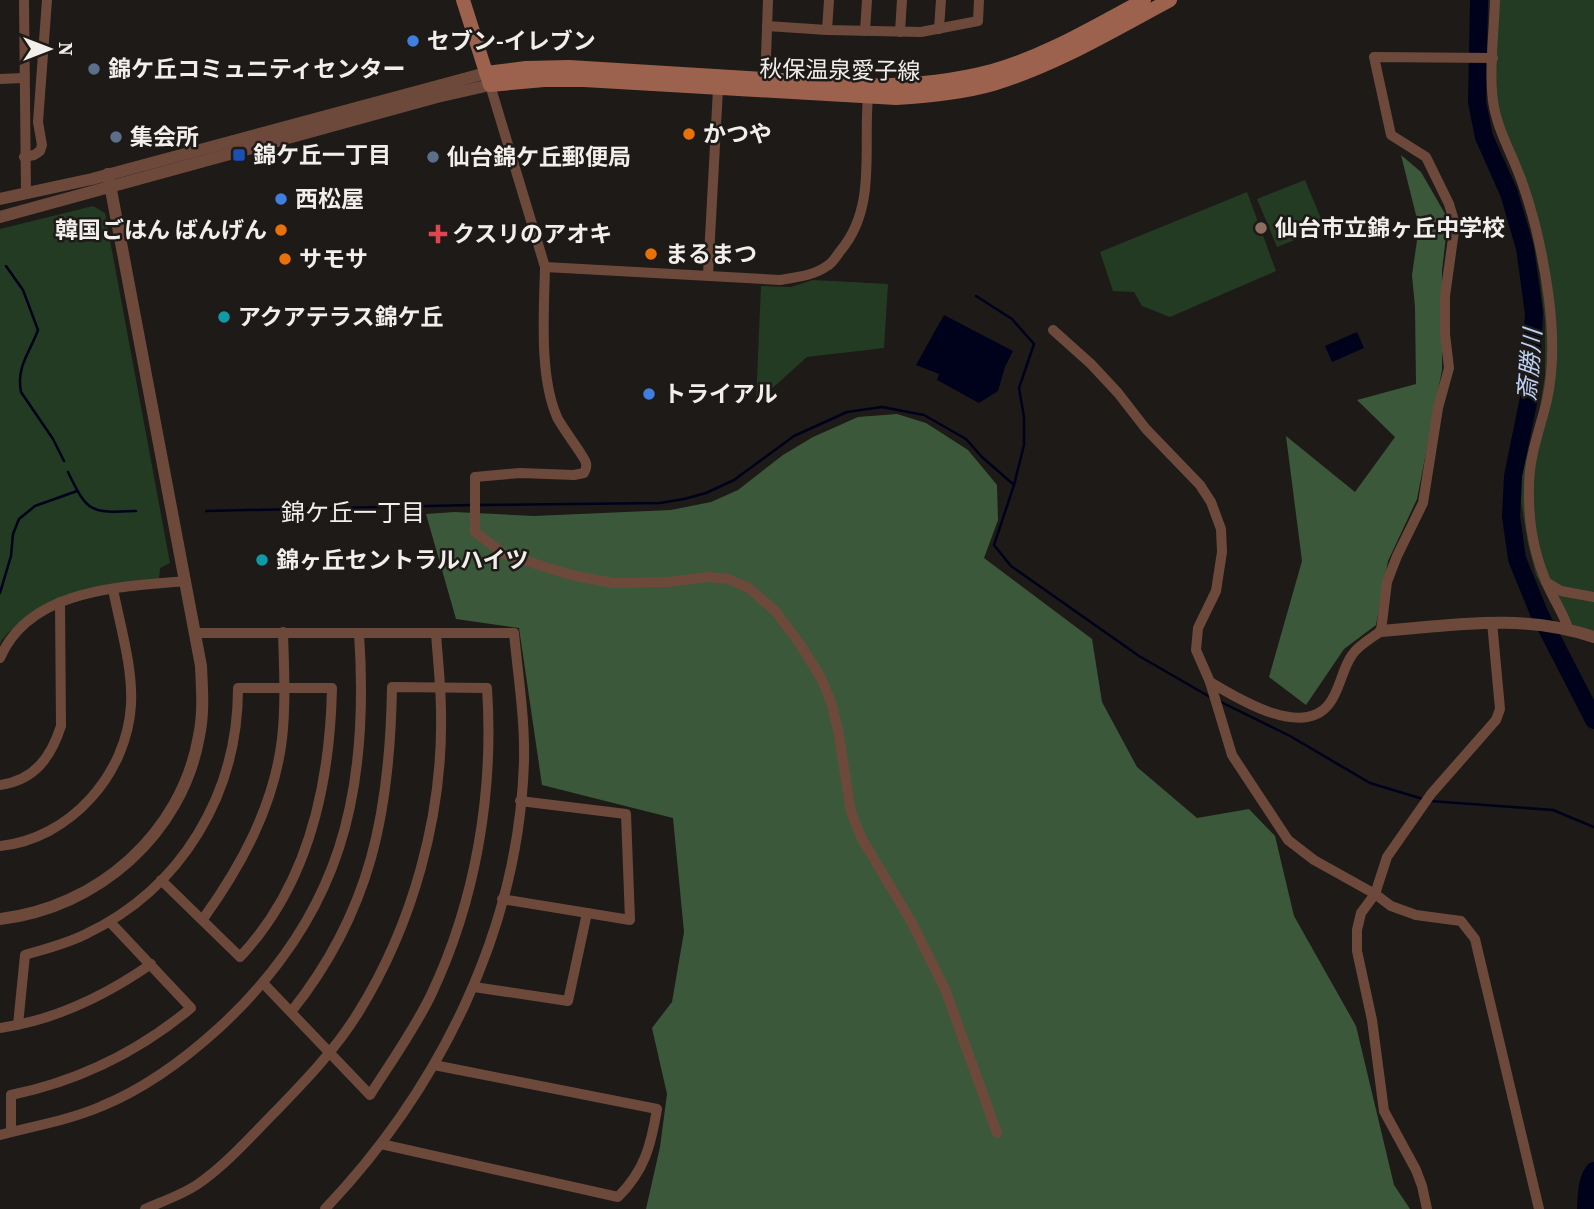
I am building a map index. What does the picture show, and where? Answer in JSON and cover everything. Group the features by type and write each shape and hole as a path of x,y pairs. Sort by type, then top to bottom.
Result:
{"main road":[{"path":"463,0 488,79"},
{"name":"秋保温泉愛子線","path":"488,79 584,80 718,89 765,85 895,85 948,81 993,71 1040,53 1144,0"},
{"name":"秋保温泉愛子線","path":"488,79 526,68 569,67 868,97 926,96 992,84 1057,61 1170,0"}],"street":[{"path":"24,0 26,194"},
{"path":"24,157 34,155 40,151 42,145 38,122 47,0"},
{"path":"765,85 768,0"},
{"path":"827,30 829,0"},
{"path":"865,32 867,0"},
{"path":"900,32 902,0"},
{"path":"939,29 941,0"},
{"path":"767,26 865,32 921,32 978,21 979,0"},
{"path":"1495,0 1491,58 1493,101 1502,132 1524,186 1538,239 1549,302 1551,363 1547,398 1532,448 1529,486 1533,541 1546,582 1561,608 1565,627"},
{"path":"1381,631 1387,582 1396,556 1423,503 1438,408 1449,368 1445,334 1445,296 1455,224 1449,204 1426,157 1391,135 1374,57 1491,58"},
{"path":"0,79 24,78"},
{"path":"0,217 109,180 437,97 488,79 545,267 545,349 551,396 557,417 575,448 586,459 587,466 584,473 574,475 520,473 475,477 475,532 497,550 513,558 571,575 613,583 668,582 709,577 728,579 749,588 776,612 821,678 838,730 851,812 861,836 912,923 946,989 997,1133"},
{"path":"708,275 718,89"},
{"path":"545,267 780,280 809,275 828,266 848,242 860,220 865,192 868,97"},
{"path":"0,199 109,180"},
{"path":"0,919 40,912 96,887 130,860 157,831 180,792 199,738 203,693 195,633 109,180"},
{"path":"1053,330 1118,393 1146,429 1200,485 1211,502 1221,529 1220,574 1216,591 1198,628 1196,650 1211,686 1232,755 1288,840 1314,860 1391,906 1416,915 1461,921 1475,939 1539,1209"},
{"path":"0,658 9,640 24,626 60,602 89,592 186,581"},
{"path":"1546,582 1561,591 1594,597"},
{"path":"0,846 35,837 62,823 92,797 115,763 127,732 131,693 113,589"},
{"path":"0,785 31,774 46,761 57,739 61,726 60,602"},
{"path":"1427,1209 1416,1170 1384,1111 1372,1020 1357,951 1357,930 1362,913 1375,894 1387,857 1431,794 1496,720 1500,709 1492,622"},
{"path":"1211,686 1262,710 1281,715 1306,716 1328,705 1353,653 1381,631 1492,622 1531,622 1565,627 1594,636"},
{"path":"203,919 239,866 264,809 282,742 285,687 283,632"},
{"path":"195,633 514,633 524,761 511,861 491,940 474,987 435,1065 381,1144 325,1209"},
{"path":"110,922 191,1008 166,1029 99,1068 40,1089 12,1095 5,1134 102,1106 148,1083 195,1049 241,1008 280,964 316,907 347,819 361,734 359,633"},
{"path":"145,1209 197,1184 215,1170 329,1054 358,1013 374,984 400,927 417,878 438,780 441,716 436,634"},
{"path":"263,983 370,1095 431,994 469,888 482,825 488,774 486,688 392,687 387,787 373,856 362,889 338,939 291,1012"},
{"path":"18,1025 25,956 69,942 110,922 138,902 189,848 219,792 230,759 238,688 332,688 328,762 309,836 290,884 266,925 240,957 161,880"},
{"path":"502,899 630,920 626,814 520,801"},
{"path":"474,987 568,1001 587,913"},
{"path":"0,1028 61,1013 101,995 151,964"},
{"path":"381,1144 618,1197 643,1166 657,1109 435,1065"}],"green space":[{"path":"1492,0 1594,0 1594,637 1559,618 1536,575 1521,502 1522,471 1538,419 1545,375 1545,322 1531,229 1519,187 1500,139"},
{"path":"1401,155 1421,172 1448,219 1442,271 1442,370 1417,499 1388,561 1376,625 1344,649 1306,705 1269,677 1302,561 1286,436 1355,492 1395,437 1357,400 1416,384 1412,275 1419,227"},
{"path":"1305,180 1325,228 1277,247 1257,199"},
{"path":"1247,192 1276,271 1170,317 1142,306 1134,292 1113,291 1100,252"},
{"path":"93,206 105,213 170,563 160,568 159,580 103,586 50,602 19,623 0,644 0,229"},
{"path":"813,280 888,284 884,348 807,357 756,403 761,286 791,287"},
{"path":"897,414 926,423 968,450 997,485 998,520 984,558 1092,639 1102,702 1137,767 1197,818 1249,809 1275,836 1294,916 1356,1026 1394,1185 1410,1209 646,1209 660,1147 667,1094 652,1028 672,1002 684,932 673,818 542,785 519,628 456,619 426,514 455,512 534,516 671,510 711,502 738,490 783,455 813,437 858,417"}],"water":[{"path":"944,315 1013,351 998,391 979,403 937,380 939,374 916,365"},
{"path":"1357,332 1364,348 1332,362 1325,346"}],"waterway":[{"name":"斎勝川","path":"1479,0 1477,102 1484,137 1509,193 1525,248 1534,313 1530,393 1513,476 1511,516 1517,559 1539,613 1594,720"},
{"path":"6,266 23,290 38,330 22,367 21,392 53,439 64,461"},
{"path":"976,296 1012,319 1034,344 1019,388 1024,417 1024,445 1014,485"},
{"path":"478,505 660,503 684,499 706,493 734,480 794,436 847,412 882,407 924,415 966,439 1014,485 994,545 1011,566 1139,656 1210,697"},
{"path":"68,472 81,496 93,508 109,512 136,511"},
{"path":"0,593 19,519 35,506 77,491"},
{"path":"206,511 472,505"},
{"path":"1219,701 1290,736 1370,783 1423,799"},
{"path":"1430,801 1553,810 1594,827"},
{"name":"斎勝川","path":"1586,1209 1588,1184 1594,1171"}],"place":[{"name":"セブン-イレブン","path":"413,41"},
{"name":"錦ケ丘コミュニティセンター","path":"94,69"},
{"name":"かつや","path":"689,134"},
{"name":"集会所","path":"116,137"},
{"name":"錦ケ丘一丁目","path":"239,155"},
{"name":"仙台錦ケ丘郵便局","path":"433,157"},
{"name":"西松屋","path":"281,199"},
{"name":"仙台市立錦ヶ丘中学校","path":"1261,228"},
{"name":"韓国ごはん ばんげん","path":"281,230"},
{"name":"クスリのアオキ","path":"438,234"},
{"name":"まるまつ","path":"651,254"},
{"name":"サモサ","path":"285,259"},
{"name":"アクアテラス錦ケ丘","path":"224,317"},
{"name":"トライアル","path":"649,394"},
{"name":"錦ヶ丘セントラルハイツ","path":"262,560"}],"district":[{"name":"錦ケ丘一丁目","path":"353,513"}]}
